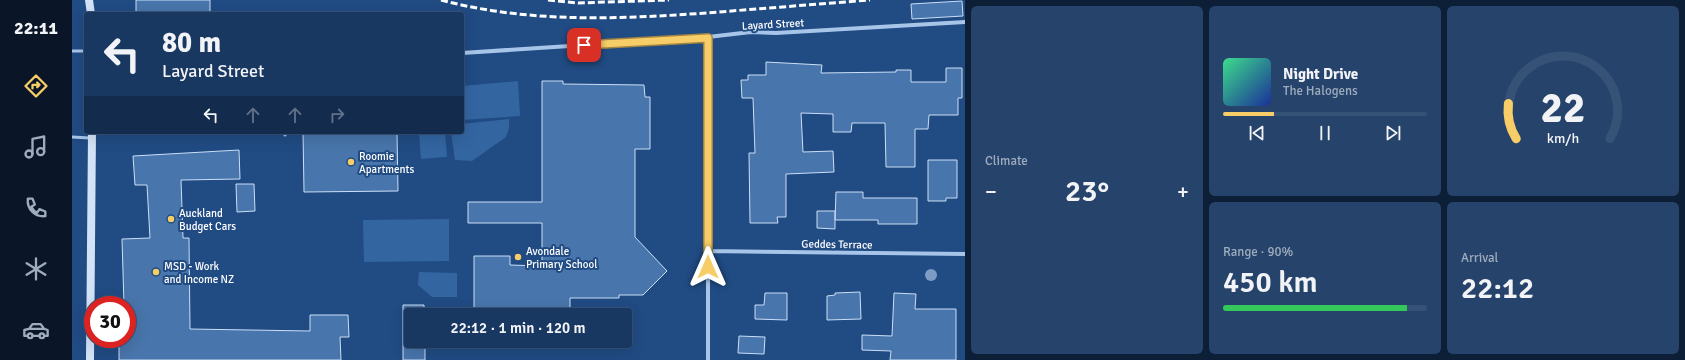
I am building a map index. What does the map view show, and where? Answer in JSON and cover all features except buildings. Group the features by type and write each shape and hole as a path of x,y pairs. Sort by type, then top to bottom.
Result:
{"main road":[{"path":"89,0 91,12"},
{"path":"90,360 92,135"}],"street":[{"name":"Layard Street","path":"464,53 708,38 751,32 776,33 965,22"},
{"path":"708,38 708,360"},
{"name":"Geddes Terrace","path":"708,251 965,254"}],"lane":[{"path":"72,51 84,51"},
{"path":"72,137 92,135"}],"shaded area":[{"path":"518,81 520,116 464,120 464,86"},
{"path":"509,119 509,128 506,137 472,161 455,160 451,134 464,134 464,124"},
{"path":"419,134 445,134 447,157 421,159"},
{"path":"449,219 449,261 364,262 363,220"},
{"path":"419,272 457,273 457,297 432,297 418,285"}],"railway":[{"path":"441,0 475,8 509,13 579,18 614,18 684,14 870,0"},
{"path":"548,0 578,3 669,0"}],"place":[{"name":"Roomie Apartments","path":"351,162"},
{"name":"Auckland Budget Cars","path":"171,219"},
{"name":"Avondale Primary School","path":"518,257"},
{"name":"MSD - Work and Income NZ","path":"156,272"}],"route":[{"path":"584,45 708,38 708,267"}]}
